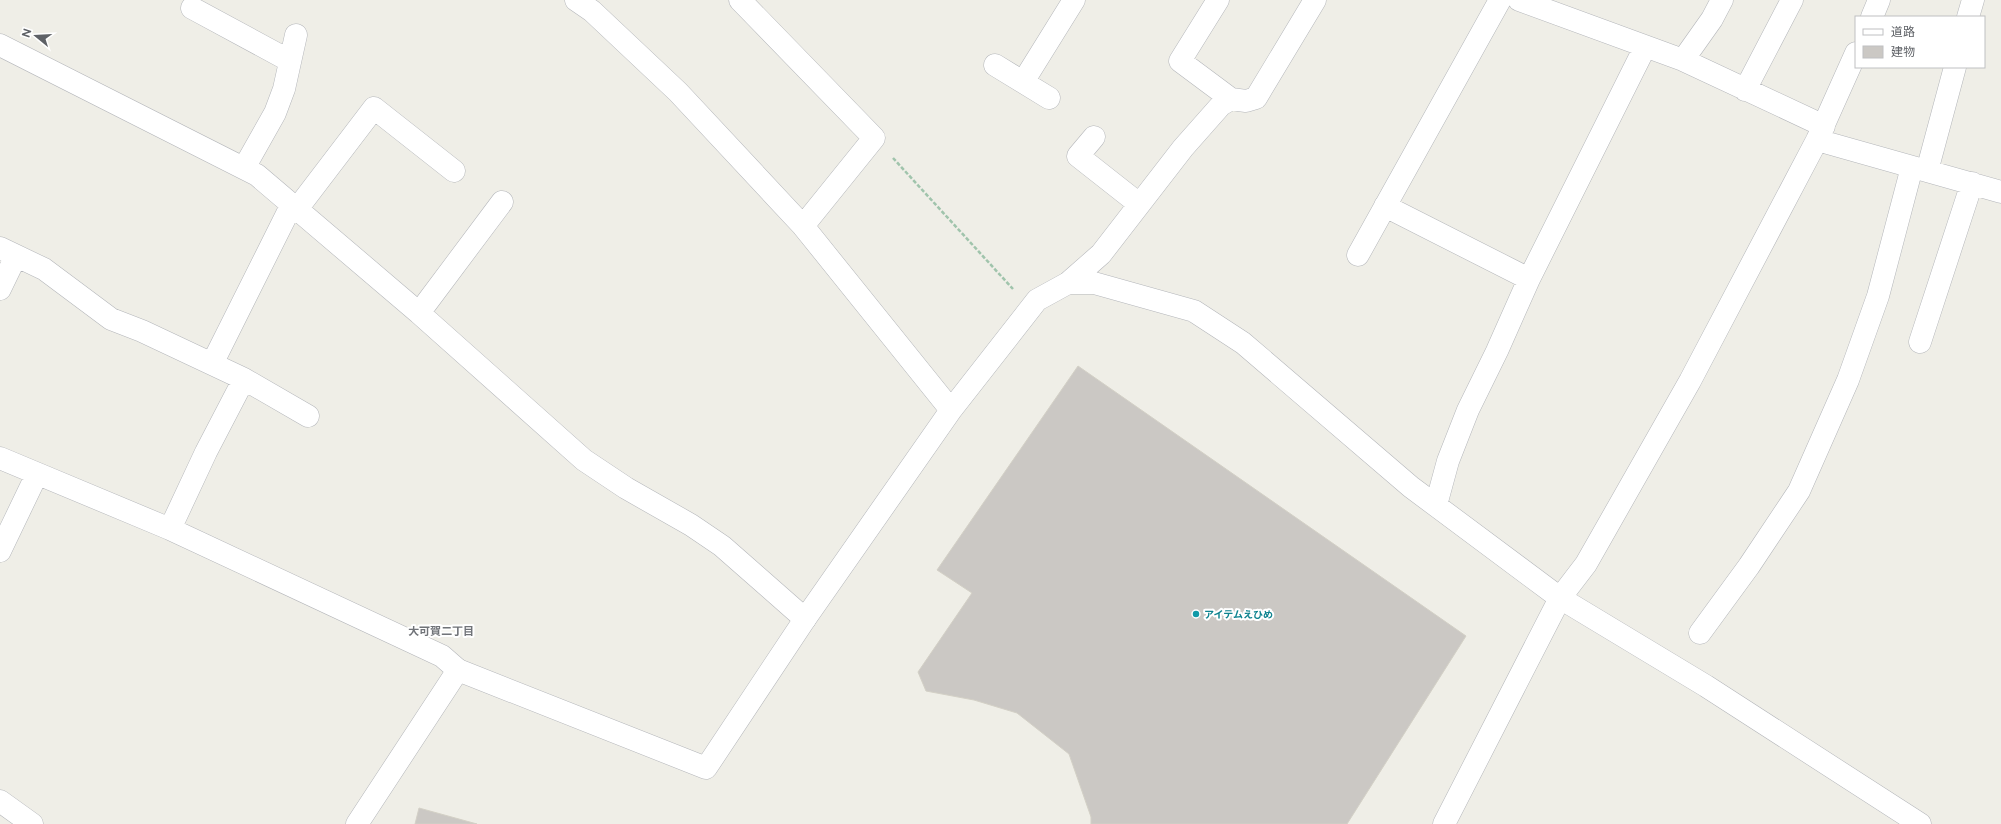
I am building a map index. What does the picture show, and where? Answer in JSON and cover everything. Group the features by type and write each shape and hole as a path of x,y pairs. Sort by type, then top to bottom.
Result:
{"street":[{"path":"576,0 592,11 678,92 803,226 951,410"},
{"path":"740,0 874,138 803,226"},
{"path":"1023,82 1074,0"},
{"path":"1218,0 1180,61 1231,99 1246,101 1256,98 1315,0"},
{"path":"1358,255 1500,0"},
{"path":"1519,0 1682,60 1746,90 1821,133 1919,169 2001,192"},
{"path":"1682,60 1712,19 1722,0"},
{"path":"1746,90 1792,0"},
{"path":"1872,16 1879,0"},
{"path":"1968,16 1973,0"},
{"path":"192,8 290,61"},
{"path":"244,168 275,113 284,89 296,35"},
{"path":"0,45 257,175 419,313 584,460 626,488 691,525 722,546 806,619"},
{"path":"1436,505 1448,461 1468,410 1497,352 1529,279 1646,47"},
{"path":"1444,824 1560,598 1586,564 1690,381 1821,133 1855,55"},
{"path":"995,64 1049,98"},
{"path":"1700,633 1750,566 1799,490 1848,380 1955,68"},
{"path":"0,458 170,529 442,656 458,670 706,768 806,619 951,410 1030,308 1037,300 1068,283 1101,254 1188,143 1221,105 1231,99"},
{"path":"212,364 294,206 374,108 454,171"},
{"path":"1094,137 1078,156 1140,204"},
{"path":"1920,342 1972,184"},
{"path":"419,313 502,202"},
{"path":"1385,206 1529,279"},
{"path":"0,289 8,252 44,269 111,319 142,331 244,379 308,416"},
{"path":"1068,283 1094,283 1194,311 1243,343 1411,487 1560,598 1706,686 1920,824"},
{"path":"170,529 206,452 244,379"},
{"path":"0,551 37,474"},
{"path":"357,824 458,670"},
{"path":"0,801 32,824"}],"path":[{"path":"874,138 1030,308"}],"building":[{"name":"アイテムえひめ","path":"1078,366 1466,636 1347,824 1091,824 1091,817 1069,754 1017,713 974,700 926,691 918,672 972,593 937,570"},
{"path":"419,808 477,824 415,824"}],"place":[{"name":"アイテムえひめ","path":"1196,614"}],"district":[{"name":"大可賀二丁目","path":"441,631"}]}
